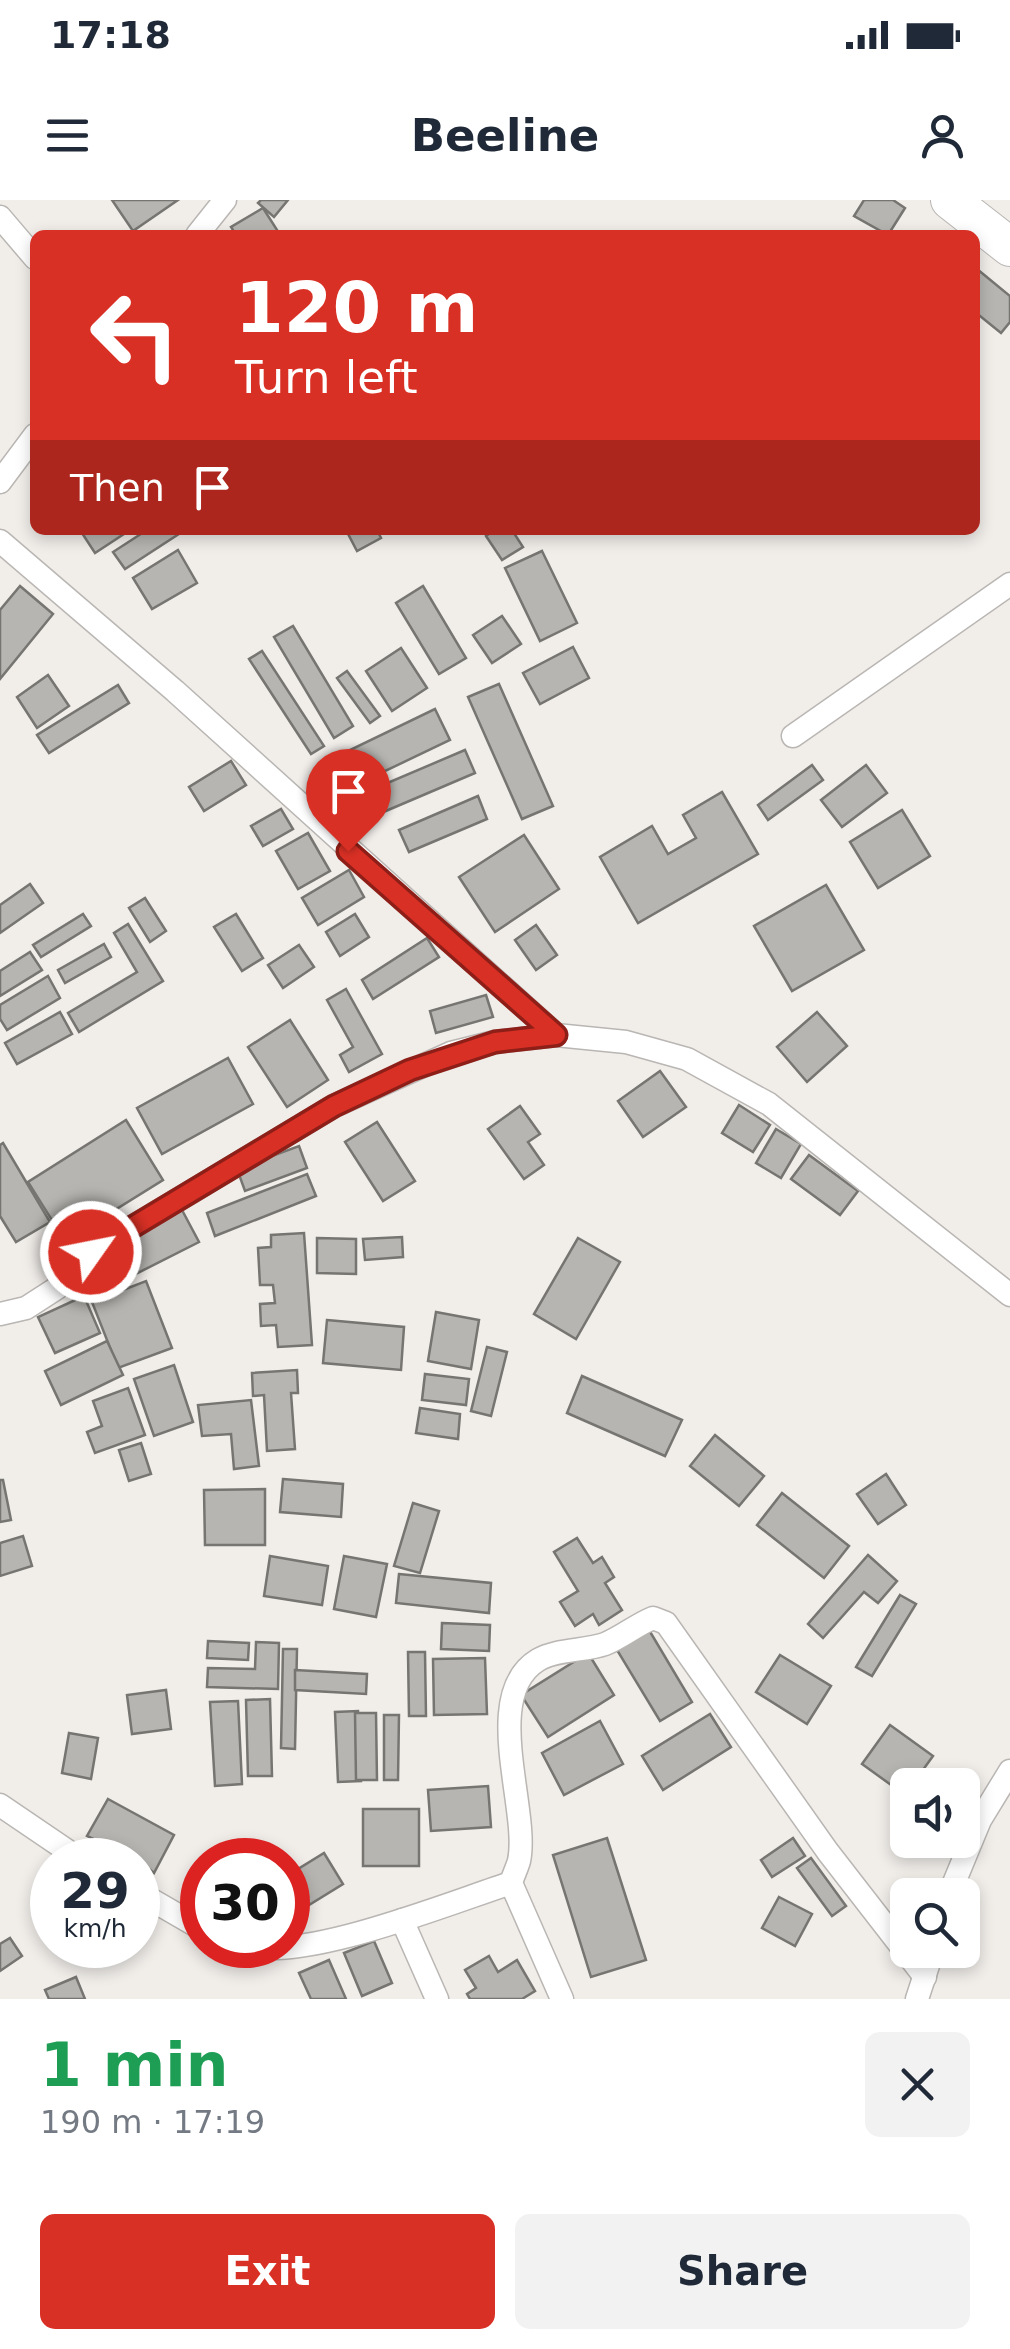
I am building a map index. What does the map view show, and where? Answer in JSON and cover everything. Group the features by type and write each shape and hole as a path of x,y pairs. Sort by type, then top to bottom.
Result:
{"main road":[{"path":"950,200 1010,247"}],"street":[{"path":"201,230 226,200"},
{"path":"0,217 30,252"},
{"path":"0,482 30,442"},
{"path":"0,541 176,691 556,1035"},
{"path":"792,736 1010,584"},
{"path":"0,1314 26,1308 57,1288 91,1252 334,1106 451,1054 495,1042 556,1035 626,1042 687,1058 769,1104 1010,1295"},
{"path":"562,1999 510,1883 519,1860 520,1841 511,1736 517,1686 527,1669 541,1658 608,1643 653,1618 666,1623 921,1988"},
{"path":"959,1878 1002,1803 1010,1771"},
{"path":"0,1805 49,1838"},
{"path":"310,1943 402,1920 510,1883"},
{"path":"402,1920 436,1999"}],"building":[{"path":"112,200 178,200 134,230"},
{"path":"288,200 274,217 258,203"},
{"path":"864,200 893,200 905,208 891,230 879,230 854,216"},
{"path":"263,208 277,230 233,230 231,227"},
{"path":"980,271 1010,296 1010,322 1001,333 980,316"},
{"path":"83,535 122,535 95,553"},
{"path":"139,535 177,535 125,569 113,552"},
{"path":"349,535 380,535 381,538 357,551"},
{"path":"515,535 523,547 502,560 486,536"},
{"path":"178,550 197,583 152,609 133,578"},
{"path":"542,551 577,623 540,641 505,568"},
{"path":"20,586 53,614 0,679 0,610"},
{"path":"423,586 466,658 439,674 396,603"},
{"path":"502,616 521,644 492,663 473,635"},
{"path":"293,626 353,726 334,738 274,637"},
{"path":"573,647 589,678 540,704 523,673"},
{"path":"401,648 427,688 392,711 366,671"},
{"path":"262,651 324,746 311,754 249,659"},
{"path":"347,671 380,716 370,723 337,678"},
{"path":"48,675 69,706 37,728 17,697"},
{"path":"499,684 553,806 522,819 468,697"},
{"path":"118,685 129,703 49,753 37,735"},
{"path":"435,709 450,740 339,793 325,762"},
{"path":"465,750 475,773 367,819 357,796"},
{"path":"231,761 246,785 204,811 189,787"},
{"path":"812,765 823,780 768,820 758,805"},
{"path":"866,765 887,793 842,827 821,800"},
{"path":"722,792 758,854 638,923 600,857 652,826 668,854 696,838 683,815"},
{"path":"478,796 487,819 409,852 399,830"},
{"path":"281,809 293,829 263,846 251,826"},
{"path":"902,810 930,856 878,888 850,842"},
{"path":"308,833 330,871 298,889 276,851"},
{"path":"524,835 559,889 495,932 459,877"},
{"path":"349,870 364,897 318,925 302,898"},
{"path":"30,884 43,903 0,933 0,905"},
{"path":"826,885 864,950 792,991 754,926"},
{"path":"145,898 166,931 150,942 129,908"},
{"path":"83,914 91,926 41,957 33,945"},
{"path":"236,914 263,958 242,971 214,927"},
{"path":"355,914 369,937 340,956 326,932"},
{"path":"128,924 163,981 79,1032 68,1013 137,972 114,933"},
{"path":"536,925 557,955 536,970 515,940"},
{"path":"427,938 439,957 373,999 362,980"},
{"path":"104,944 111,957 65,983 58,970"},
{"path":"299,945 314,967 283,988 268,965"},
{"path":"30,952 42,970 0,996 0,971"},
{"path":"48,976 60,998 7,1030 0,1019 0,1005"},
{"path":"346,989 382,1054 349,1072 340,1055 353,1047 327,1000"},
{"path":"486,995 493,1017 436,1033 430,1011"},
{"path":"60,1012 72,1034 17,1064 5,1043"},
{"path":"817,1012 847,1046 807,1082 777,1047"},
{"path":"290,1020 328,1080 287,1107 248,1047"},
{"path":"228,1058 253,1104 162,1154 137,1108"},
{"path":"660,1071 686,1107 643,1137 618,1101"},
{"path":"739,1105 770,1125 753,1152 722,1133"},
{"path":"520,1106 540,1134 528,1142 544,1165 524,1179 488,1129"},
{"path":"126,1120 163,1180 65,1241 28,1182"},
{"path":"377,1122 415,1181 383,1201 345,1142"},
{"path":"776,1129 801,1144 781,1178 756,1163"},
{"path":"3,1143 50,1222 16,1242 0,1216"},
{"path":"299,1146 307,1168 245,1191 237,1169"},
{"path":"809,1155 858,1191 840,1215 791,1179"},
{"path":"307,1174 316,1196 215,1236 207,1213"},
{"path":"182,1210 199,1242 116,1284 100,1252"},
{"path":"304,1233 312,1345 278,1347 276,1325 261,1326 260,1304 275,1303 273,1285 260,1285 258,1248 271,1247 271,1235"},
{"path":"402,1237 403,1257 365,1260 363,1239"},
{"path":"317,1238 356,1239 356,1274 317,1273"},
{"path":"578,1238 620,1262 576,1339 534,1314"},
{"path":"146,1281 172,1348 118,1368 92,1302"},
{"path":"84,1296 100,1333 55,1353 38,1317"},
{"path":"436,1312 479,1320 471,1369 428,1361"},
{"path":"327,1320 404,1327 401,1370 323,1363"},
{"path":"107,1341 123,1375 61,1405 45,1371"},
{"path":"487,1347 507,1352 491,1416 471,1411"},
{"path":"174,1365 193,1422 154,1436 134,1379"},
{"path":"297,1370 298,1393 291,1393 295,1449 267,1451 264,1395 253,1396 252,1373"},
{"path":"425,1374 469,1379 466,1405 422,1400"},
{"path":"582,1376 682,1420 665,1456 567,1413"},
{"path":"128,1388 145,1435 95,1453 87,1432 102,1426 93,1401"},
{"path":"251,1400 259,1466 234,1469 231,1434 202,1436 198,1405"},
{"path":"420,1408 460,1414 458,1439 416,1433"},
{"path":"715,1435 764,1476 739,1506 690,1466"},
{"path":"141,1443 151,1474 129,1481 119,1450"},
{"path":"886,1474 906,1505 878,1524 857,1494"},
{"path":"283,1479 343,1484 341,1517 280,1512"},
{"path":"0,1480 11,1520 0,1522"},
{"path":"265,1489 265,1545 205,1545 204,1490"},
{"path":"782,1493 849,1546 824,1578 757,1525"},
{"path":"413,1503 439,1511 420,1573 394,1566"},
{"path":"23,1536 32,1566 0,1576 0,1543"},
{"path":"577,1538 593,1563 602,1557 614,1577 605,1583 622,1610 599,1625 593,1614 575,1626 560,1602 578,1591 554,1552"},
{"path":"868,1555 897,1581 878,1603 864,1592 823,1638 808,1624"},
{"path":"270,1556 328,1566 322,1605 264,1596"},
{"path":"344,1556 387,1564 376,1617 334,1609"},
{"path":"399,1574 491,1583 489,1613 396,1603"},
{"path":"900,1595 916,1604 872,1676 856,1667"},
{"path":"442,1623 490,1625 489,1651 441,1649"},
{"path":"649,1630 692,1702 660,1721 617,1650"},
{"path":"208,1641 249,1643 248,1660 207,1658"},
{"path":"256,1642 279,1643 278,1689 207,1687 208,1668 255,1669"},
{"path":"283,1649 297,1649 295,1749 281,1748"},
{"path":"408,1652 425,1652 426,1716 409,1716"},
{"path":"588,1653 614,1695 548,1737 521,1695"},
{"path":"780,1655 831,1686 807,1724 756,1692"},
{"path":"485,1658 487,1714 434,1715 433,1659"},
{"path":"295,1670 367,1674 366,1694 295,1690"},
{"path":"166,1690 171,1729 132,1734 127,1695"},
{"path":"270,1699 272,1776 248,1776 246,1700"},
{"path":"238,1701 242,1784 215,1786 210,1702"},
{"path":"358,1711 361,1781 338,1782 335,1712"},
{"path":"355,1713 376,1713 377,1780 356,1780"},
{"path":"710,1714 731,1747 663,1790 642,1756"},
{"path":"384,1715 399,1715 398,1780 384,1780"},
{"path":"600,1721 623,1764 564,1795 542,1753"},
{"path":"890,1725 933,1756 924,1768 890,1768 890,1784 862,1764"},
{"path":"69,1733 98,1738 91,1779 62,1773"},
{"path":"488,1786 491,1827 431,1831 428,1790"},
{"path":"108,1799 174,1835 160,1862 160,1838 87,1836"},
{"path":"363,1809 419,1809 419,1866 363,1866"},
{"path":"607,1838 646,1960 591,1977 553,1855"},
{"path":"793,1838 805,1856 772,1877 761,1860"},
{"path":"324,1853 343,1884 310,1904 310,1862"},
{"path":"811,1858 846,1906 832,1916 797,1868"},
{"path":"779,1897 812,1914 795,1946 762,1928"},
{"path":"10,1938 22,1956 0,1971 0,1944"},
{"path":"374,1941 392,1983 362,1996 344,1953"},
{"path":"489,1956 498,1972 517,1960 535,1991 522,1999 470,1999 467,1994 476,1988 465,1970"},
{"path":"329,1960 346,1999 311,1999 299,1973"},
{"path":"76,1977 85,1999 49,1999 45,1990"}],"route":[{"path":"91,1252 148,1214 334,1106 410,1070 495,1042 556,1035 348,851"}]}
